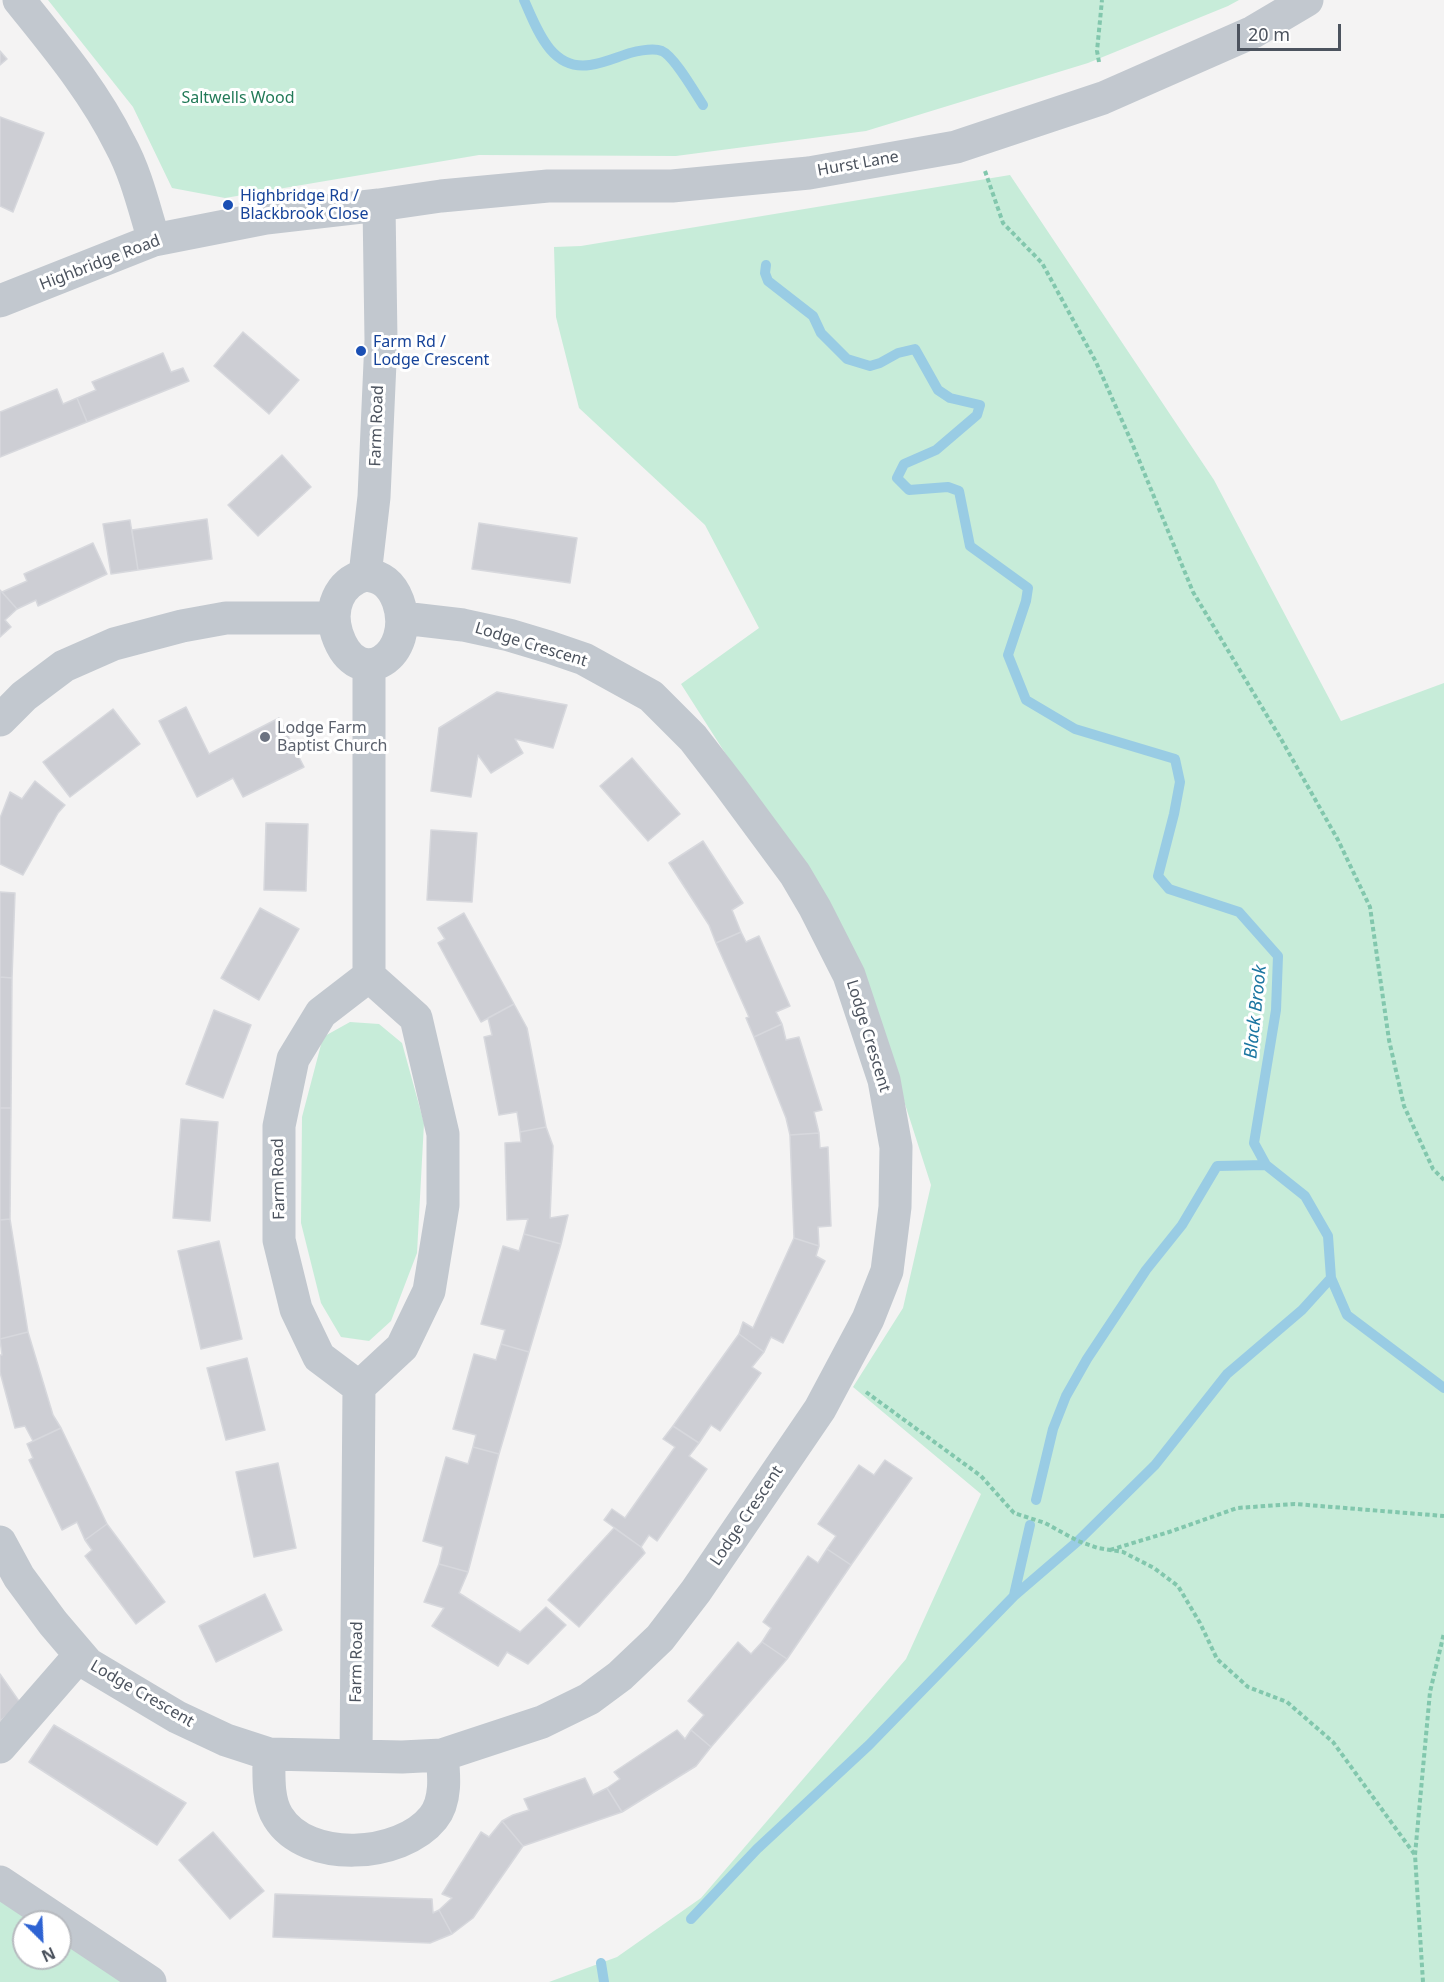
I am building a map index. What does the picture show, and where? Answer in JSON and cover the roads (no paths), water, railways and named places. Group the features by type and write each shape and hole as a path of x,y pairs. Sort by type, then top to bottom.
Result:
{"street":[{"path":"19,0 91,94 121,144 154,240"},
{"name":"Hurst Lane","path":"379,205 441,196 548,186 672,186 809,173 956,147 1103,98 1253,32 1307,0"},
{"name":"Highbridge Road","path":"0,301 154,240 266,218 379,205"},
{"name":"Farm Road","path":"364,575 374,497 381,340 379,205"},
{"path":"364,575 375,576 390,586 403,618 401,634 392,654 380,664 369,666 356,661 347,652 337,633 333,618 335,603 340,593 356,577 364,575"},
{"path":"0,720 24,696 64,666 114,644 182,626 226,618 333,618"},
{"name":"Lodge Crescent","path":"0,1542 19,1577 53,1623 88,1664 177,1717 226,1740 269,1754 402,1757 442,1755 542,1722 589,1699 620,1676 660,1638 696,1591 820,1408 868,1319 887,1271 895,1207 896,1147 884,1080 849,975 795,874 693,738 651,696 584,659 549,647 463,625 403,618"},
{"path":"359,1387 402,1347 429,1291 442,1205 443,1134 416,1018 369,976 369,666"},
{"name":"Farm Road","path":"356,1756 359,1387 319,1357 296,1309 279,1240 279,1126 293,1059 321,1014 369,976"},
{"path":"0,1747 80,1655"},
{"path":"269,1754 271,1799 278,1818 301,1840 338,1850 377,1848 412,1836 434,1817 444,1782 442,1755"},
{"path":"0,1882 42,1910"},
{"path":"72,1930 150,1982"}],"waterway":[{"name":"Black Brook","path":"524,0 547,46 565,61 576,65 590,65 637,51 659,50 667,54 678,67 703,105"},
{"name":"Black Brook","path":"766,265 765,273 768,281 813,316 821,333 847,359 870,366 898,353 915,349 938,390 950,398 980,405 977,415 936,450 904,464 897,478 909,490 948,487 959,491 970,546 1028,588 1026,601 1008,655 1026,700 1075,729 1175,759 1180,782 1158,876 1169,889 1239,912 1278,956 1276,1010 1254,1143 1266,1165 1305,1196 1328,1236 1331,1278 1347,1315 1444,1388"},
{"path":"1036,1500 1053,1429 1066,1396 1087,1359 1146,1270 1182,1225 1217,1166 1266,1165"},
{"path":"691,1919 757,1849 869,1745 1014,1596 1078,1541 1155,1465 1227,1374 1302,1310 1331,1278"},
{"path":"1014,1595 1030,1525"},
{"path":"601,1963 604,1982"}],"place":[{"name":"Highbridge Rd / Blackbrook Close","path":"228,205"},
{"name":"Farm Rd / Lodge Crescent","path":"361,351"},
{"name":"Lodge Farm Baptist Church","path":"265,737"}],"park label":[{"name":"Saltwells Wood","path":"238,98"}]}
